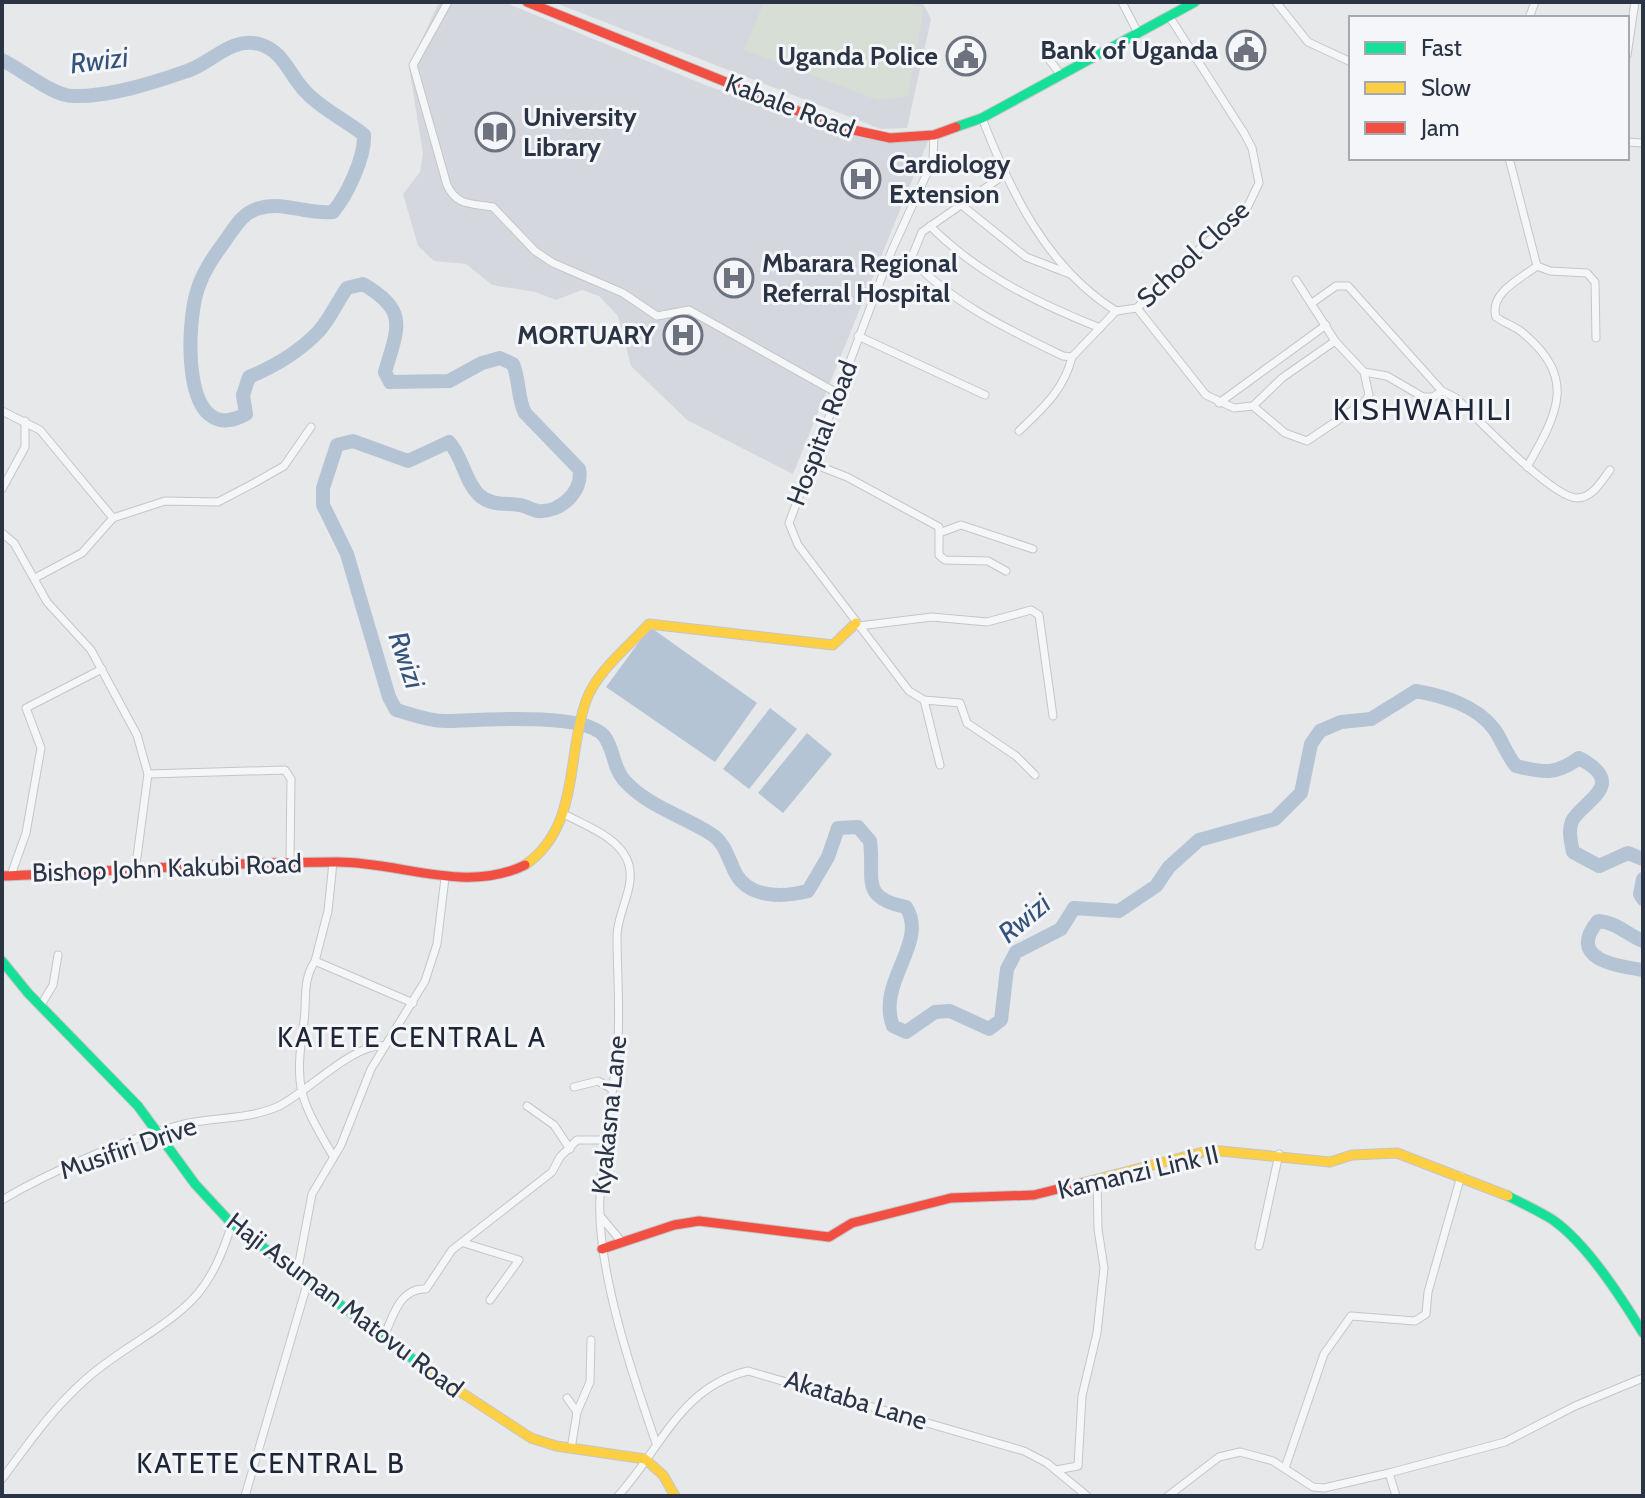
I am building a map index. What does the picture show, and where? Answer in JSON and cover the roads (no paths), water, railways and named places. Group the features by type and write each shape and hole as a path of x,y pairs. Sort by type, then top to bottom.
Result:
{"street":[{"path":"448,2 413,65 447,185 455,198 466,204 493,207 535,251 559,266 623,293 657,316 689,310 837,393"},
{"name":"Kabale Road","path":"527,2 851,132 890,138 934,135 982,118 1195,2"},
{"path":"1122,2 1138,33"},
{"path":"1276,2 1308,42 1349,61"},
{"path":"1629,42 1635,2"},
{"name":"School Close","path":"982,118 1004,175 1021,206 1070,274 1116,311 1137,308 1175,270 1237,219 1252,200 1259,183 1252,148 1244,133 1169,16"},
{"path":"1048,58 1061,75"},
{"name":"Hospital Road","path":"924,700 895,676 792,536 792,508 892,250 933,160 934,135"},
{"path":"1510,160 1537,266"},
{"path":"1004,175 959,203 922,232 911,259 950,293 999,324 1063,356 1072,357"},
{"path":"959,203 1026,257 1070,274"},
{"path":"930,226 951,246 995,278 1040,304 1100,328"},
{"path":"1537,266 1550,271 1580,271 1592,276 1595,282 1596,338"},
{"path":"1527,467 1555,412 1556,374 1551,362 1521,331 1496,317 1494,305 1498,295 1537,266"},
{"path":"1253,406 1285,433 1307,441 1365,402 1369,395 1364,372 1335,341 1296,280"},
{"path":"1312,303 1336,286 1348,286 1442,391 1456,398 1527,467 1577,498 1595,490 1610,470"},
{"path":"1137,308 1206,395 1234,408 1253,406 1282,378 1335,341"},
{"path":"1019,431 1038,408 1053,400 1072,357 1116,311"},
{"path":"1219,403 1326,325"},
{"path":"858,336 985,395"},
{"path":"1364,372 1387,376 1423,397 1433,397 1442,391"},
{"path":"2,411 25,421 55,444 113,518"},
{"path":"2,489 25,447 25,421"},
{"path":"35,578 82,553 113,518 165,501 218,502 284,466 311,427"},
{"path":"811,463 847,477 942,532"},
{"path":"942,532 958,524 1033,549"},
{"path":"942,532 939,555 945,560 988,561 1006,571"},
{"path":"2,533 14,543 47,602 91,650 137,735 148,774 135,872"},
{"path":"564,814 583,712 602,675 654,622 697,632 827,645 841,641 857,625 932,617 987,622 1031,610 1039,615 1053,716"},
{"path":"7,875 26,833 41,748 26,708 34,701 102,669"},
{"path":"940,765 924,700 960,703 967,723 1016,756 1035,775"},
{"path":"148,774 285,770 291,779 290,861"},
{"name":"Bishop John Kakubi Road","path":"7,875 135,872 290,861 376,863 445,878 488,880 532,859 545,845 564,814"},
{"name":"Kyakasna Lane","path":"564,814 613,842 629,866 630,882 617,934 618,1038 599,1215 602,1249 632,1374 656,1443"},
{"path":"333,862 328,911 315,961 305,983 297,1065 300,1093 333,1156"},
{"path":"297,1273 312,1194 385,1046 413,1003 437,944 445,878"},
{"path":"41,1005 53,985 58,955"},
{"name":"Haji Asuman Matovu Road","path":"2,961 138,1106 195,1184 232,1224 384,1337 531,1438 571,1449 645,1459"},
{"path":"315,961 413,1003"},
{"name":"Musifiri Drive","path":"2,1200 52,1173 190,1123 267,1111 300,1093 352,1056 369,1047 385,1046"},
{"path":"574,1087 598,1081 612,1089"},
{"path":"527,1106 554,1125 570,1149"},
{"path":"384,1337 400,1300 418,1288 426,1289 452,1250 552,1172 560,1157 577,1140 605,1140"},
{"name":"Kamanzi Link II","path":"602,1249 621,1241 699,1221 829,1237 852,1223 951,1198 1034,1195 1211,1150 1279,1154 1330,1162 1352,1155 1397,1153 1498,1191 1553,1220 1574,1239 1626,1305 1643,1333"},
{"path":"1259,1246 1279,1154"},
{"path":"1285,1468 1324,1354 1351,1316 1379,1315 1415,1321 1426,1314 1428,1292 1461,1176"},
{"path":"1056,1470 1078,1466 1082,1396 1097,1333 1104,1268 1097,1181"},
{"path":"599,1215 621,1241"},
{"path":"2,1479 49,1416 82,1382 117,1352 193,1299 216,1267 232,1224"},
{"path":"464,1243 519,1260 490,1300"},
{"path":"245,1496 308,1281"},
{"path":"571,1449 577,1412 590,1382 591,1340"},
{"name":"Akataba Lane","path":"618,1496 678,1412 706,1388 727,1376 748,1371 1024,1451 1056,1470 1087,1496"},
{"path":"1168,1496 1198,1471 1229,1454 1253,1454 1285,1468 1313,1487 1324,1488 1389,1473 1505,1442 1575,1406 1643,1378"},
{"path":"567,1398 577,1412"},
{"path":"645,1459 663,1475 675,1496"},
{"path":"1389,1473 1396,1496"}],"water":[{"path":"650,627 757,703 715,762 606,687"},
{"path":"770,708 797,729 749,789 723,769"},
{"path":"807,733 832,754 783,813 758,793"}],"waterway":[{"name":"Rwizi","path":"2,60 56,92 87,96 116,92 174,76 230,47 259,44 280,58 311,97 364,135 362,154 354,176 333,212 278,206 254,210 240,221 210,263 198,288 191,327 193,377 199,399 209,414 224,420 246,414 243,395 249,377 277,363 312,338 347,288 363,284 388,303 394,312 396,332 385,372 390,382 449,381 482,363 500,358 513,364 525,413 579,469 580,477 574,492 554,508 538,511 484,499 470,482 449,442 408,461 353,441 337,445 323,488 323,505 347,554 389,697 396,710 436,720 555,720 593,728 604,736 618,770 633,789 654,804 716,837 742,882 759,892 779,895 808,891 828,857 838,828 858,827 870,841 871,876 875,892 891,903 906,907 911,921 908,949 891,994 893,1026 906,1032 935,1012 950,1011 989,1029 1001,1020 1007,969 1016,952 1061,929 1074,908 1119,911 1156,886 1169,867 1199,840 1275,819 1301,793 1311,744 1320,731 1341,722 1371,719 1416,691 1448,699 1478,714 1494,729 1516,766 1549,771 1579,758 1594,768 1601,776 1602,785 1572,821 1573,852 1599,866 1628,853 1643,859"},
{"name":"Rwizi","path":"1643,879 1640,894 1643,899"},
{"name":"Rwizi","path":"1643,941 1616,926 1598,921 1588,944 1598,958 1643,970"}],"place":[{"name":"Bank of Uganda","path":"1246,50"},
{"name":"Uganda Police","path":"966,56"},
{"name":"University Library","path":"495,132"},
{"name":"Cardiology Extension","path":"861,179"},
{"name":"Mbarara Regional Referral Hospital","path":"734,278"},
{"name":"MORTUARY","path":"683,335"}],"district":[{"name":"KISHWAHILI","path":"1423,409"},
{"name":"KATETE CENTRAL A","path":"412,1037"},
{"name":"KATETE CENTRAL B","path":"271,1463"}]}
